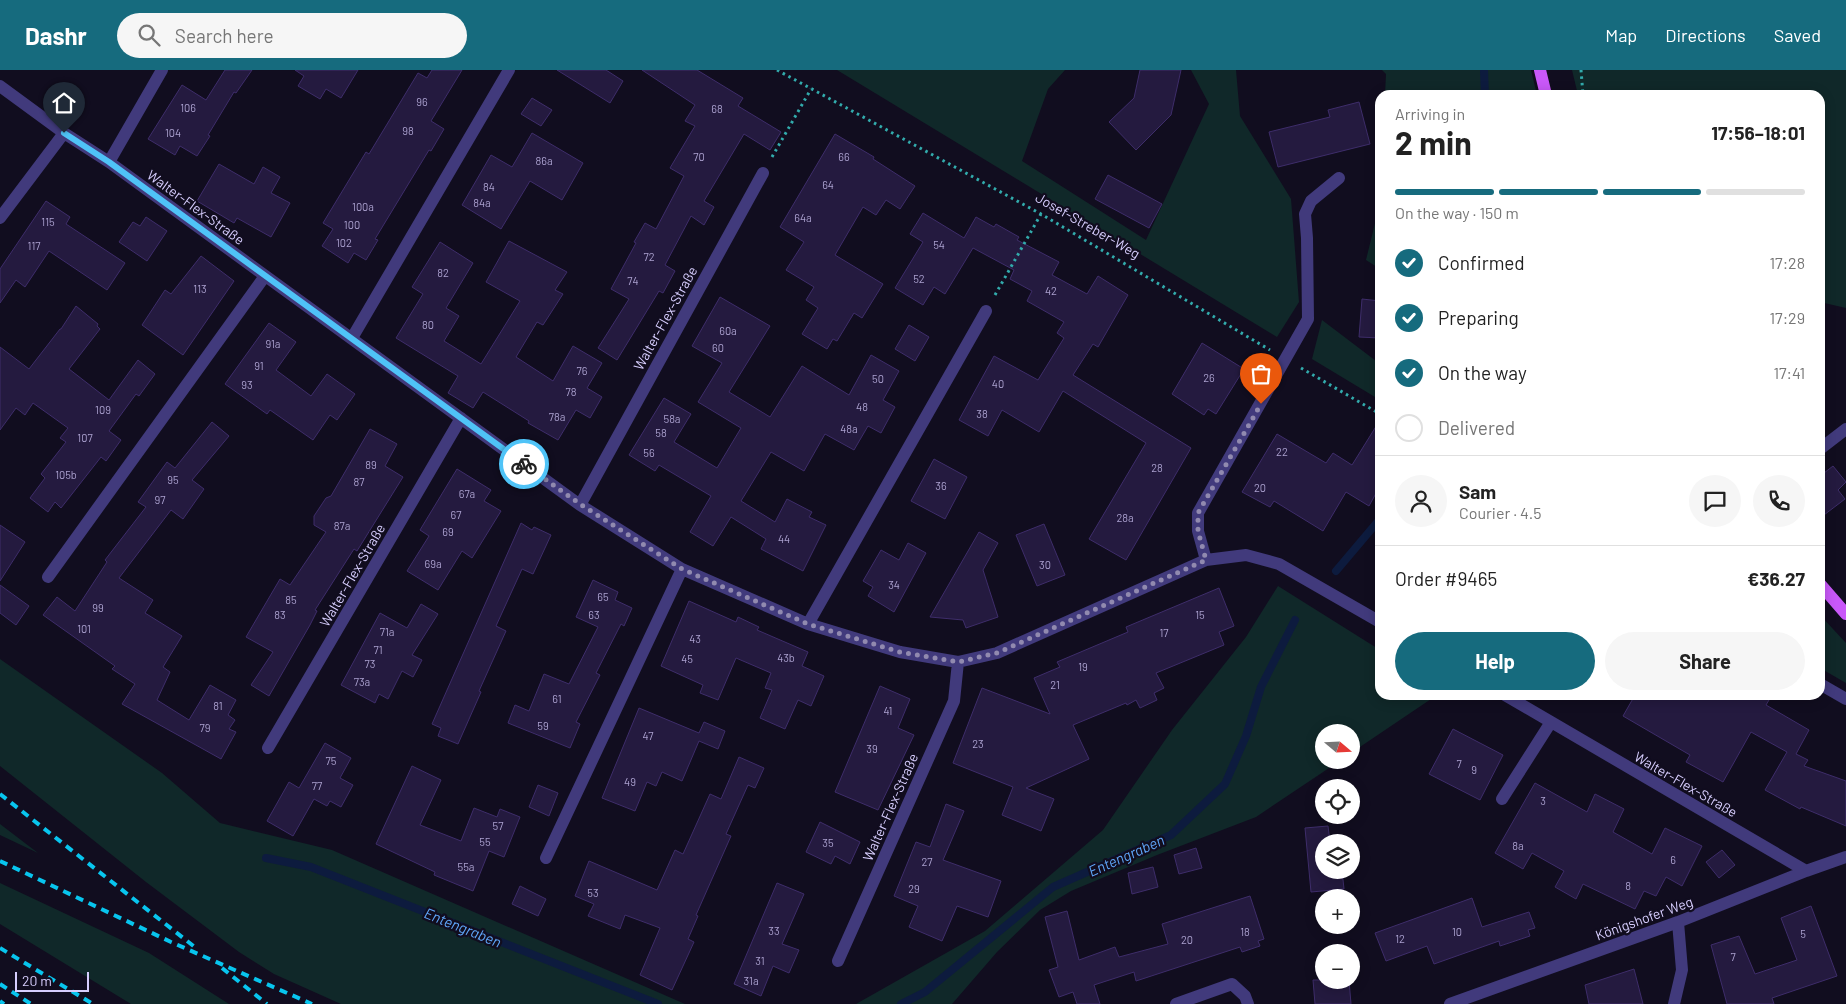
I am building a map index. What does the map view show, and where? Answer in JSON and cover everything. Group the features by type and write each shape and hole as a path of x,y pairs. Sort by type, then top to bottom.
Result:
{"main road":[{"path":"1540,70 1545,90"},
{"path":"1825,589 1845,610"}],"street":[{"path":"109,162 162,70"},
{"path":"352,338 509,70"},
{"name":"Walter-Flex-Straße","path":"0,86 64,133 109,162 580,504 682,569 808,624 900,652 958,662 997,653 1206,560 1246,555 1279,564 1375,619"},
{"path":"0,218 64,133"},
{"name":"Walter-Flex-Straße","path":"580,504 763,173"},
{"path":"1206,560 1198,531 1198,513 1308,319 1305,214 1311,201 1339,178"},
{"path":"48,577 265,276"},
{"path":"808,624 986,311"},
{"name":"Walter-Flex-Straße","path":"268,748 461,418"},
{"path":"1825,445 1846,429"},
{"path":"546,858 682,569"},
{"name":"Walter-Flex-Straße","path":"838,961 954,701 958,662"},
{"path":"1825,687 1846,699"},
{"name":"Walter-Flex-Straße","path":"1514,700 1806,871"},
{"path":"1502,799 1552,722"},
{"name":"Königshofer Weg","path":"1450,1004 1678,922 1846,857"},
{"path":"1674,1004 1682,970 1678,922"},
{"path":"1176,1004 1232,984 1245,996 1248,1004"}],"path":[{"name":"Josef-Streber-Weg","path":"777,70 1041,214 1375,411"},
{"path":"1581,70 1583,90"},
{"path":"763,173 811,89"},
{"path":"986,311 1041,214"}],"green space":[{"path":"837,70 1065,70 1048,89 1022,161 1146,240 1209,104 1191,70 1236,70 1240,116 1291,199 1299,302 1277,337"},
{"path":"1382,70 1531,70 1536,90 1385,90 1386,74"},
{"path":"1572,70 1846,70 1846,308 1825,303 1825,90 1577,90"},
{"path":"1375,223 1375,266 1366,260"},
{"path":"1322,320 1375,360 1375,397 1312,359"},
{"path":"1278,586 1375,647 1375,700 1430,700 1360,747 1360,724 1315,724 1315,769 1328,769 1256,817 1071,891 1040,910 997,952 952,1004 856,1004 985,931 1103,830 1172,730 1246,637"},
{"path":"1825,620 1846,643 1846,683 1825,671"},
{"path":"0,659 162,773 220,823 332,850 685,1004 341,1004 274,974 239,952 146,882 0,766"},
{"path":"0,824 38,853 0,835"},
{"path":"0,883 149,953 229,1004 131,1004 0,924"}],"building":[{"path":"225,70 252,70 236,93 234,92 197,156 180,146 175,155 148,139 182,85 206,100"},
{"path":"295,70 358,70 341,98 326,89 320,99 298,86 304,76"},
{"path":"432,70 462,70 431,121 444,129 431,151 429,150 375,239 378,240 366,260 354,253 348,263 322,246 333,229 323,223 366,152 369,154 418,73 427,78"},
{"path":"557,70 606,70 623,81 610,103"},
{"path":"642,70 697,70 743,98 738,106 781,132 770,150 744,134 704,201 714,207 704,225 691,216 665,265 675,271 663,293 659,291 617,360 598,348 629,299 611,289 645,223 656,229 684,176 670,168 695,126 685,121 695,105"},
{"path":"1140,70 1181,70 1171,115 1136,150 1109,122 1134,98"},
{"path":"532,98 552,110 541,126 521,114"},
{"path":"1359,102 1370,144 1278,167 1269,132 1330,117 1328,110"},
{"path":"532,133 583,163 562,200 530,181 501,229 462,205 491,155 512,167"},
{"path":"835,134 874,157 873,159 915,186 900,209 886,200 876,215 863,207 835,255 883,284 862,318 854,313 837,341 833,339 827,349 802,334 818,308 806,300 814,287 786,270 804,242 780,227"},
{"path":"219,164 254,184 263,167 280,177 271,193 290,203 271,237 237,218 234,223 197,201"},
{"path":"1108,175 1162,204 1149,228 1095,199"},
{"path":"46,201 70,217 66,224 125,263 107,290 49,251 25,287 16,280 0,303 0,269"},
{"path":"923,213 964,238 976,217 994,227 996,224 1019,237 1017,240 1059,262 1052,275 1087,294 1098,276 1128,295 1098,347 1093,344 1073,375 1191,448 1126,560 1089,539 1146,443 1063,391 1039,432 1002,410 988,436 959,420 994,356 1038,380 1064,338 1057,333 1064,322 1027,301 1032,291 1010,279 1014,270 973,248 945,294 934,287 923,305 895,288 923,242 910,234"},
{"path":"146,217 167,231 147,261 119,242 133,222 140,226"},
{"path":"509,241 567,272 555,290 563,294 543,325 537,322 516,357 553,381 573,346 602,363 587,388 602,397 590,418 576,410 558,440 528,423 529,421 483,392 473,408 448,393 458,376 396,338 423,294 412,287 440,242 473,263 446,308 459,316 444,341 481,364 520,301 486,282"},
{"path":"201,256 234,281 183,355 142,325 165,290 171,294"},
{"path":"720,297 770,326 729,392 770,417 802,366 849,395 871,355 899,371 883,400 895,407 881,433 868,426 854,450 825,434 804,471 771,452 741,501 775,522 787,499 812,512 809,517 826,525 803,571 761,549 766,539 731,517 713,546 690,532 711,496 659,465 655,471 629,455 664,398 691,414 674,442 717,468 741,428 698,402 722,363 692,346"},
{"path":"1362,299 1375,300 1375,338 1359,337"},
{"path":"76,306 98,324 97,326 100,329 69,369 109,400 138,360 155,374 139,396 136,394 109,431 121,440 106,461 101,457 61,508 55,502 48,512 30,498 45,478 41,474 66,442 60,438 68,428 33,403 25,415 16,408 0,430 0,347 29,369 61,329"},
{"path":"269,323 296,342 276,370 311,396 327,374 355,394 337,420 330,415 313,440 270,410 267,414 225,384"},
{"path":"909,325 929,337 915,361 895,349"},
{"path":"1202,343 1244,369 1216,414 1208,409 1204,415 1172,394"},
{"path":"212,422 229,436 192,480 204,489 183,519 171,510 119,578 153,600 145,613 182,636 163,667 170,672 157,700 189,720 210,685 236,700 228,715 235,720 229,729 236,732 221,759 122,704 135,684 112,669 115,666 43,615 57,597 75,611 107,562 105,560 146,507 138,502 167,462 175,468"},
{"path":"1375,428 1375,495 1369,506 1346,492 1323,531 1274,501 1270,507 1242,492 1277,434 1326,463 1333,453 1352,465"},
{"path":"370,429 397,444 385,466 403,477 357,551 354,549 315,610 317,611 310,625 269,696 251,685 273,652 246,637 280,579 290,585 326,532 314,525 314,516 326,498 331,496"},
{"path":"934,459 967,477 945,519 911,501"},
{"path":"1833,466 1846,482 1838,490 1845,499 1825,514 1825,472"},
{"path":"457,469 491,490 484,501 501,511 472,558 462,551 438,590 407,571 429,536 420,530"},
{"path":"521,523 532,530 534,527 551,535 533,574 522,569 496,626 506,631 458,744 438,736 441,728 432,724"},
{"path":"1044,524 1065,575 1037,586 1016,535"},
{"path":"0,525 25,542 0,581"},
{"path":"979,532 998,543 983,570 998,617 966,628 963,620 930,617"},
{"path":"908,543 926,553 894,612 868,596 873,587 863,581 881,550 899,560"},
{"path":"593,580 618,592 615,600 632,608 624,626 621,624 596,673 600,675 576,722 580,724 570,748 508,723 515,705 529,711 544,674 569,684 598,627 576,617"},
{"path":"0,585 29,606 16,625 0,613"},
{"path":"1219,588 1234,626 1219,632 1224,645 1156,673 1164,688 1154,693 1157,700 1140,708 1136,700 1073,725 1089,759 1026,788 1054,799 1041,831 1002,815 1013,787 953,763 982,688 1050,714 1034,678 1060,667 1057,662 1128,632 1126,627"},
{"path":"689,601 736,622 738,617 759,627 757,630 808,652 802,666 824,676 811,706 798,700 785,729 760,718 772,690 765,688 771,673 736,658 718,700 700,693 703,685 661,666"},
{"path":"421,604 438,614 412,655 422,660 413,677 402,671 388,699 379,694 375,703 341,685 380,613 407,628"},
{"path":"880,686 910,699 898,728 914,735 878,810 835,792"},
{"path":"1632,700 1769,700 1766,705 1809,730 1796,754 1808,760 1804,766 1846,781 1846,826 1801,807 1800,809 1765,790 1787,752 1751,732 1723,782 1686,762 1690,755 1623,716"},
{"path":"639,708 699,733 704,722 725,731 718,749 699,741 682,781 662,772 656,786 647,782 635,811 602,798"},
{"path":"1453,729 1503,755 1480,800 1429,774"},
{"path":"325,743 351,758 340,778 353,785 341,807 330,801 327,806 314,799 293,836 267,821 289,782 299,788"},
{"path":"739,757 764,768 755,788 748,785 726,834 731,836 696,915 698,916 688,939 694,942 672,990 640,975 660,928 625,915 620,929 588,916 594,904 575,896 589,861 657,890 675,850 683,854 710,794 721,799"},
{"path":"412,766 441,780 420,825 461,841 474,808 497,817 500,809 520,817 504,857 489,851 473,891 434,875 435,872 376,844"},
{"path":"1535,783 1587,812 1595,794 1624,809 1613,832 1652,854 1665,828 1702,846 1682,886 1666,877 1656,896 1644,891 1635,909 1583,884 1576,899 1555,887 1564,871 1532,853 1523,869 1495,853"},
{"path":"538,785 558,793 549,816 529,807"},
{"path":"946,804 964,811 943,860 1001,881 988,917 957,906 942,941 909,927 918,906 894,896 916,842 930,847"},
{"path":"820,822 860,842 850,864 835,856 831,864 806,852"},
{"path":"1328,826 1329,834 1315,834 1315,879 1343,879 1344,889 1315,889 1315,892 1311,892 1305,828"},
{"path":"1196,848 1202,868 1179,874 1174,855"},
{"path":"1722,850 1735,865 1719,878 1706,862"},
{"path":"1153,867 1158,887 1132,894 1128,873"},
{"path":"777,883 804,894 782,944 799,950 789,973 773,966 761,996 734,984"},
{"path":"520,886 546,899 538,916 512,904"},
{"path":"1250,896 1264,939 1258,941 1260,946 1242,952 1240,947 1136,981 1134,972 1094,985 1100,1004 1077,1004 1073,992 1059,997 1049,970 1058,967 1045,917 1067,911 1079,960 1115,947 1119,957 1168,944 1162,924"},
{"path":"1472,898 1482,927 1529,912 1535,928 1528,930 1530,936 1500,946 1499,941 1434,964 1427,946 1386,961 1375,933"},
{"path":"1811,906 1837,976 1772,998 1774,1004 1727,1004 1711,945 1739,936 1755,974 1797,960 1781,918"},
{"path":"1634,969 1643,1004 1589,1004 1585,985"},
{"path":"1313,980 1315,980 1315,989 1350,989 1351,1004 1315,1004"}],"waterway":[{"name":"Entengraben","path":"1484,70 1485,90"},
{"name":"Entengraben","path":"1336,571 1375,525"},
{"name":"Entengraben","path":"901,1004 925,992 1053,887 1171,835 1225,784 1246,736 1261,687 1295,620"},
{"name":"Entengraben","path":"266,858 311,867 658,1004"}],"railway":[{"path":"0,794 196,948"},
{"path":"0,861 171,942 312,1004"},
{"path":"0,948 93,1004"},
{"path":"222,968 267,1004"},
{"path":"0,984 31,1004"},
{"path":"0,1001 4,1004"}],"way so far":[{"path":"524,464 580,504 682,569 808,624 900,652 958,662 997,653 1206,560 1198,531 1198,513 1261,404"}],"route":[{"path":"64,133 109,162 524,464"}]}
